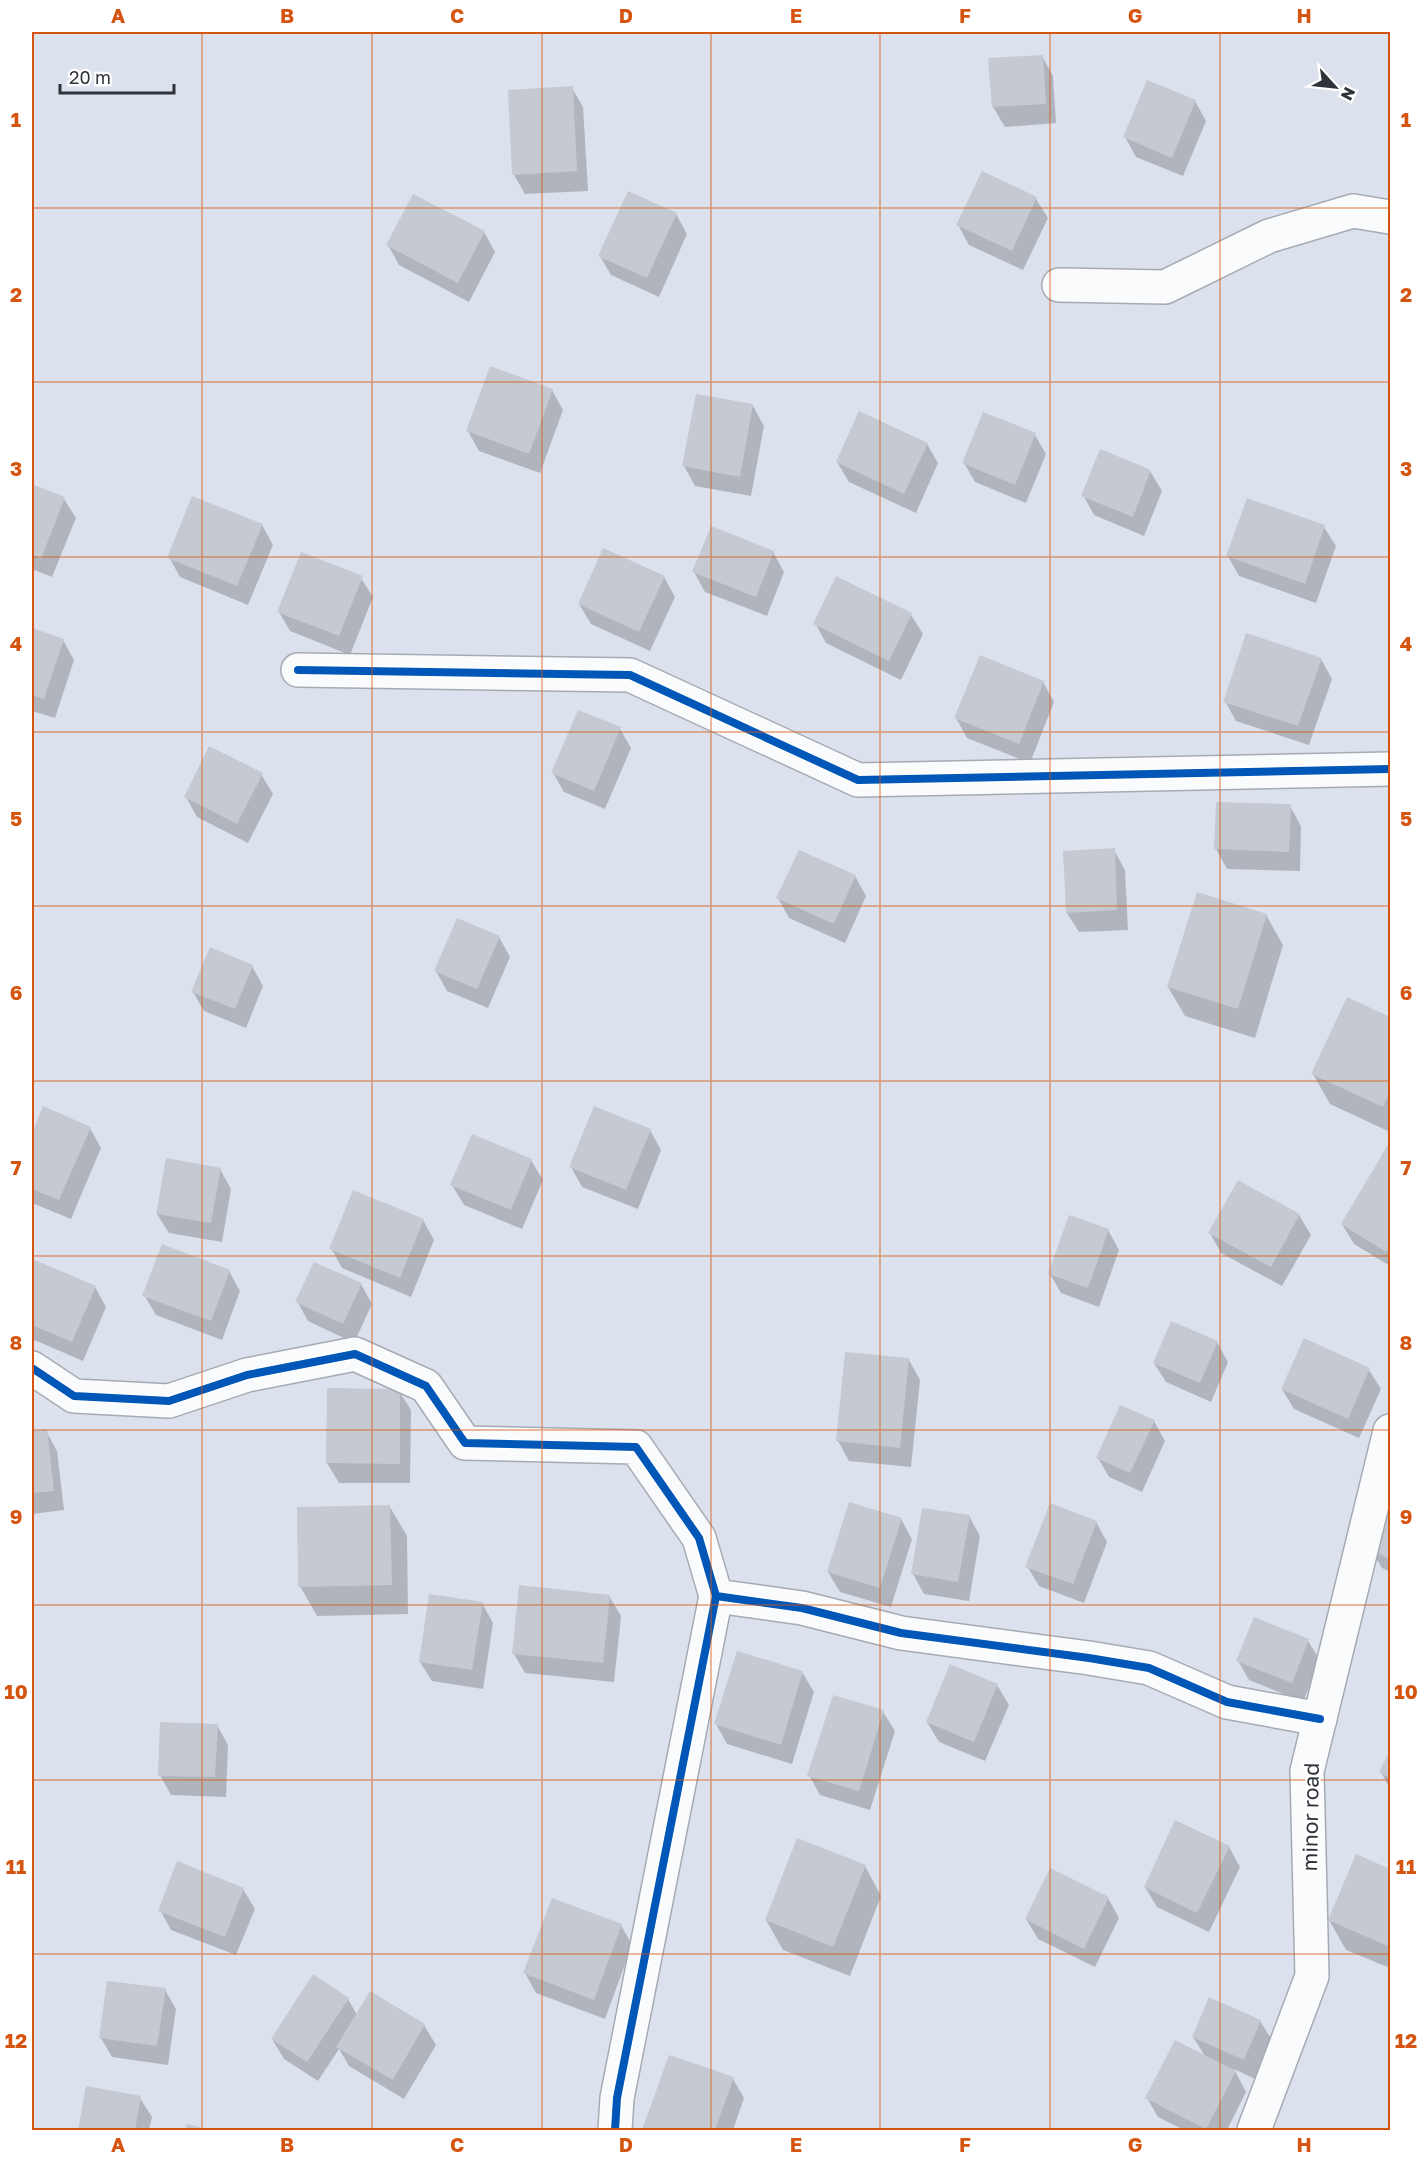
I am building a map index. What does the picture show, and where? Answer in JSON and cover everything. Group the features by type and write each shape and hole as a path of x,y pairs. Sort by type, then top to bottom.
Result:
{"street":[{"path":"1059,285 1165,287 1269,236 1353,211 1390,217"},
{"path":"298,670 630,675 858,780 1390,770"},
{"path":"32,1368 74,1396 169,1401 247,1376 355,1354 426,1386 465,1443 636,1447 699,1538 716,1596 617,2098 615,2130"},
{"name":"minor road","path":"1254,2130 1312,1976 1307,1771 1390,1431"},
{"path":"716,1596 802,1608 901,1633 1149,1668 1227,1702 1320,1719"}],"building":[{"path":"1043,55 1046,104 992,107 988,58"},
{"path":"1147,80 1196,100 1172,158 1123,137"},
{"path":"573,86 577,171 512,175 508,90"},
{"path":"982,171 1037,197 1012,251 956,225"},
{"path":"628,191 677,213 647,278 598,256"},
{"path":"413,194 485,231 458,283 386,245"},
{"path":"490,366 553,389 529,454 466,431"},
{"path":"696,394 753,404 740,477 682,466"},
{"path":"859,411 928,443 904,494 836,462"},
{"path":"983,412 1036,433 1015,485 962,463"},
{"path":"1100,449 1151,470 1133,517 1081,496"},
{"path":"32,484 65,497 41,559 32,555"},
{"path":"192,496 263,524 237,586 167,558"},
{"path":"1247,498 1325,525 1305,584 1226,556"},
{"path":"711,526 774,551 756,597 692,572"},
{"path":"603,548 665,576 639,632 578,604"},
{"path":"301,552 363,576 339,636 277,612"},
{"path":"836,576 912,613 889,661 813,624"},
{"path":"32,628 64,639 44,699 32,695"},
{"path":"1246,633 1322,658 1298,726 1223,702"},
{"path":"980,655 1044,681 1019,744 954,718"},
{"path":"578,710 621,727 594,791 551,773"},
{"path":"209,746 263,773 237,824 184,797"},
{"path":"1216,802 1291,804 1289,852 1214,849"},
{"path":"1115,848 1117,910 1066,913 1063,851"},
{"path":"799,850 856,875 834,924 776,898"},
{"path":"1197,892 1267,914 1238,1009 1167,987"},
{"path":"457,918 500,936 477,989 434,971"},
{"path":"210,947 253,965 235,1009 191,992"},
{"path":"1347,997 1390,1017 1390,1090 1383,1107 1311,1074"},
{"path":"43,1106 91,1127 59,1200 32,1189 32,1133"},
{"path":"594,1106 651,1129 626,1190 569,1167"},
{"path":"472,1134 532,1159 511,1210 450,1185"},
{"path":"1390,1141 1390,1244 1386,1252 1341,1224"},
{"path":"166,1158 221,1168 211,1223 156,1214"},
{"path":"1238,1180 1300,1214 1271,1267 1208,1233"},
{"path":"353,1190 424,1219 400,1278 329,1249"},
{"path":"1069,1215 1109,1229 1088,1288 1048,1274"},
{"path":"162,1244 230,1270 211,1321 142,1296"},
{"path":"35,1260 96,1286 72,1342 32,1325 32,1269"},
{"path":"314,1262 362,1283 343,1324 295,1302"},
{"path":"1171,1321 1218,1341 1200,1383 1153,1363"},
{"path":"1304,1338 1370,1368 1348,1419 1281,1389"},
{"path":"845,1352 909,1358 900,1448 836,1441"},
{"path":"327,1388 400,1389 400,1464 326,1463"},
{"path":"1120,1405 1155,1420 1130,1473 1096,1458"},
{"path":"47,1429 54,1491 32,1493 32,1431"},
{"path":"849,1502 902,1518 880,1588 827,1572"},
{"path":"1050,1503 1097,1521 1073,1584 1025,1567"},
{"path":"390,1505 392,1585 298,1587 297,1507"},
{"path":"1390,1506 1390,1559 1369,1549"},
{"path":"922,1508 970,1515 958,1582 911,1574"},
{"path":"519,1585 610,1595 603,1663 512,1654"},
{"path":"429,1594 483,1602 472,1670 419,1662"},
{"path":"1254,1617 1309,1639 1292,1683 1236,1661"},
{"path":"737,1651 803,1671 781,1745 714,1724"},
{"path":"950,1664 998,1684 974,1742 926,1722"},
{"path":"833,1695 884,1710 859,1791 807,1776"},
{"path":"160,1722 218,1724 215,1777 158,1776"},
{"path":"1390,1751 1390,1778 1379,1772"},
{"path":"1175,1820 1230,1846 1197,1913 1144,1887"},
{"path":"797,1838 866,1865 833,1947 765,1920"},
{"path":"1356,1854 1390,1869 1390,1947 1328,1920"},
{"path":"177,1861 244,1888 225,1937 158,1911"},
{"path":"1050,1868 1109,1897 1084,1949 1025,1919"},
{"path":"552,1898 622,1924 594,2000 523,1973"},
{"path":"313,1974 349,1998 307,2062 271,2039"},
{"path":"107,1981 166,1988 157,2046 99,2038"},
{"path":"370,1991 425,2024 393,2080 336,2047"},
{"path":"1209,1997 1261,2020 1244,2060 1192,2037"},
{"path":"1175,2040 1236,2071 1206,2129 1145,2098"},
{"path":"669,2055 734,2077 715,2130 642,2130"},
{"path":"86,2086 141,2096 135,2130 78,2130"},
{"path":"187,2124 210,2130 185,2130"}],"cycle path":[{"path":"298,670 630,675 858,780 1390,769"},
{"path":"32,1368 74,1396 169,1401 247,1375 355,1354 426,1386 465,1443 636,1447 699,1538 716,1596 802,1608 901,1633 1149,1668 1227,1702 1320,1719"},
{"path":"615,2130 617,2098 716,1596"}]}
